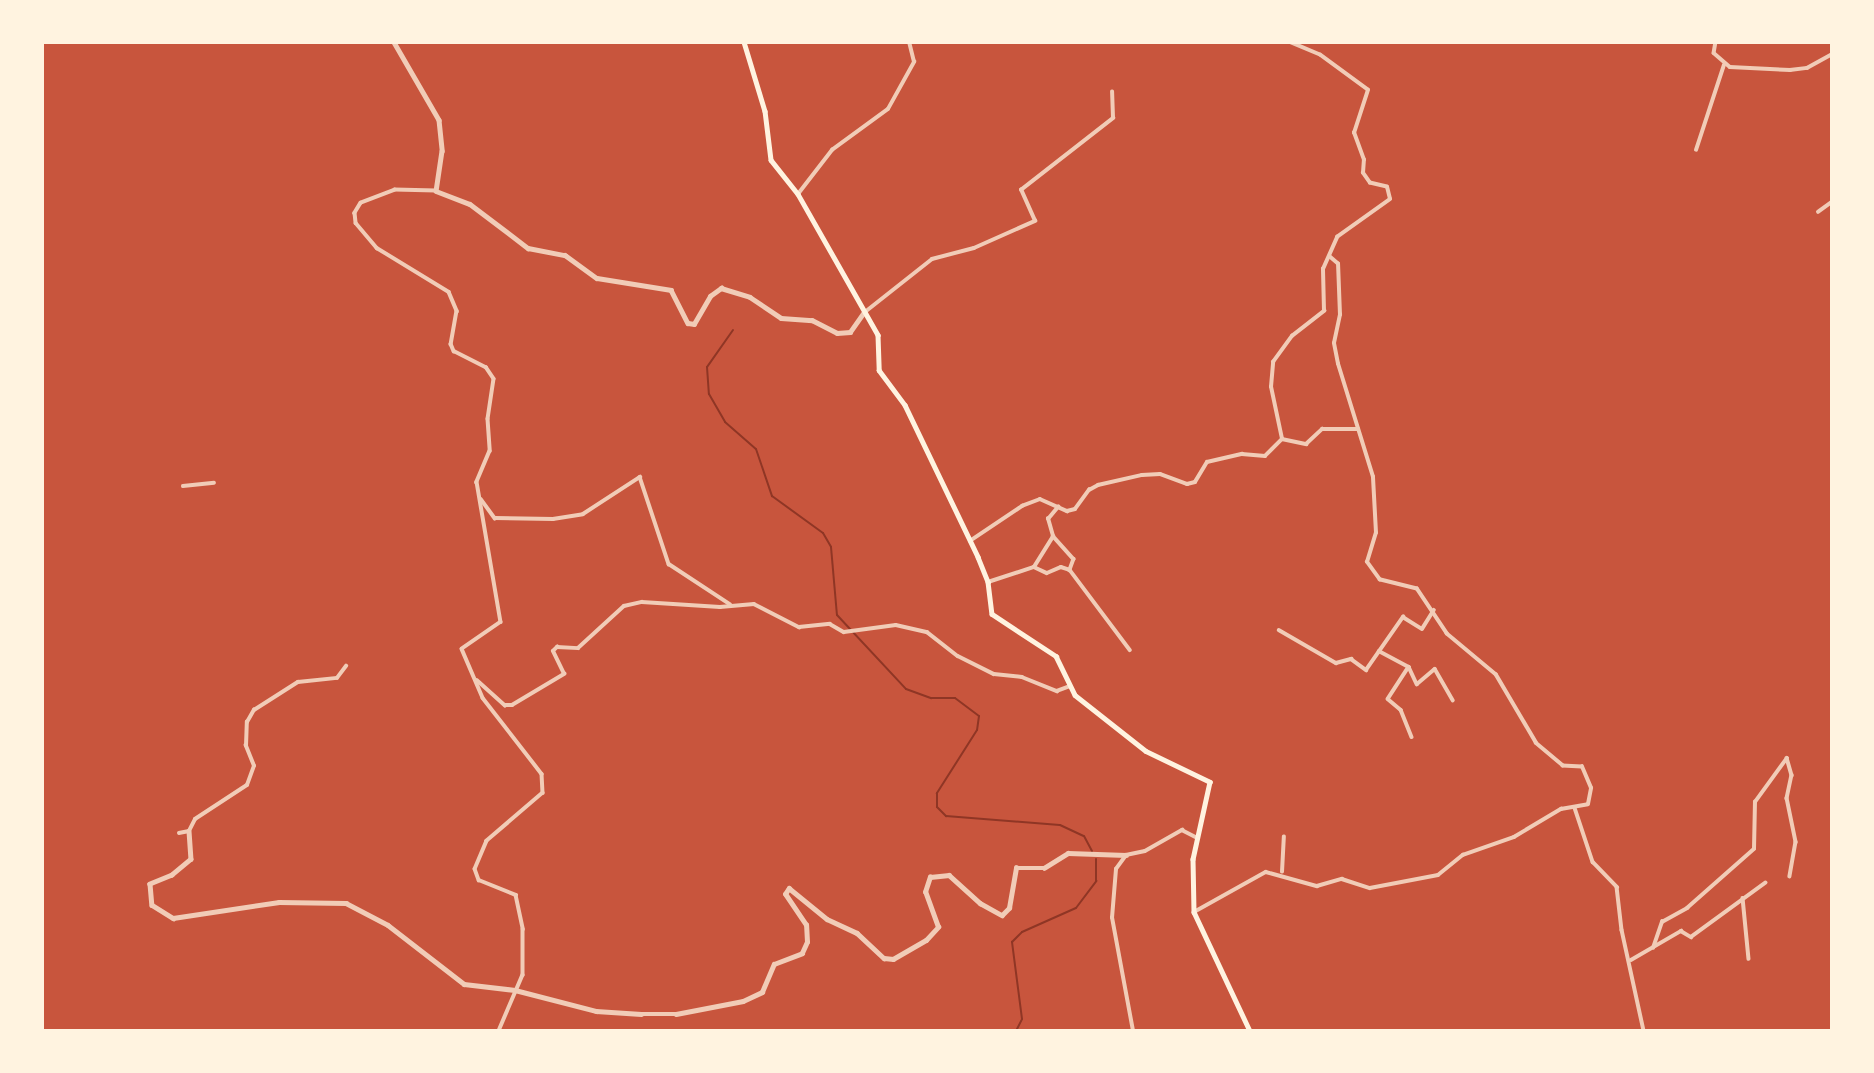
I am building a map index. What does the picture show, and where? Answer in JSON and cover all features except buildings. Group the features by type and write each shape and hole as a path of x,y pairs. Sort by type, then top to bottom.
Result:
{"main road":[{"path":"744,42 765,111 771,160 798,194 878,335 879,370 905,405 988,582 995,617 1056,656 1070,686 1083,702 1146,751 1210,782 1196,836 1194,912 1250,1031"}],"street":[{"path":"394,42 439,120 442,150 436,191"},
{"path":"798,194 832,150 888,110 914,62 909,42"},
{"path":"1282,439 1270,371 1292,336 1324,311 1323,270 1338,237 1390,199 1387,187 1370,183 1363,173 1364,160 1354,134 1368,90 1321,55 1289,42"},
{"path":"1716,42 1714,53 1724,65 1790,70 1807,68 1832,54"},
{"path":"1696,150 1724,65"},
{"path":"499,1031 523,975 523,929 516,895 479,880 475,869 487,841 543,793 542,774 483,698 462,649 501,622 477,482 490,451 488,419 494,379 486,367 454,351 451,344 457,311 449,292 377,248 356,223 355,213 361,203 395,190 436,191 470,204 528,248 565,255 597,278 671,290 688,323 694,324 710,296 721,288 750,297 781,318 812,320 837,333 850,332 864,312 932,259 974,248 1035,221 1020,190 1113,118 1112,92"},
{"path":"1818,212 1832,202"},
{"path":"1194,912 1266,872 1282,873 1317,886 1342,879 1370,888 1438,875 1463,855 1514,837 1562,809 1588,804 1591,788 1582,767 1563,766 1536,743 1496,675 1447,634 1434,610 1417,589 1380,580 1367,562 1377,533 1373,477 1334,342 1340,298 1338,264 1329,257"},
{"path":"1282,439 1306,444 1322,429 1358,429"},
{"path":"968,542 1022,506 1040,499 1058,507 1075,509 1089,490 1142,475 1160,474 1187,484 1195,482 1207,462 1242,454 1265,456 1282,439"},
{"path":"481,499 495,518 553,519 583,514 640,477 669,564 732,605"},
{"path":"183,486 214,483"},
{"path":"1058,507 1048,519 1053,536 1074,559 1070,570"},
{"path":"988,582 1034,567 1053,536"},
{"path":"1034,567 1047,573 1061,567 1070,570 1130,650"},
{"path":"477,680 505,705 512,705 564,674 553,651 557,647 578,649 624,606 642,602 754,604 799,627 830,624 844,632 862,626 896,625 927,632 958,656 994,674 1022,677 1057,691 1070,686"},
{"path":"1279,630 1336,663 1351,659 1366,670 1404,617 1422,629 1434,610"},
{"path":"1379,651 1409,667 1418,684 1435,669 1453,700"},
{"path":"346,666 337,678 298,682 250,715 246,746 254,766 247,785 195,819 189,831 191,859 172,875 150,884 152,905 173,918 279,902 346,903 388,925 464,984 515,990 596,1011 676,1014 743,1001 762,992 778,961 797,956 805,948 808,932 785,894 789,888 802,894 827,919 857,933 884,958 893,959 926,940 938,927 925,892 930,877 949,875 980,902 1002,915 1009,908 1016,868 1044,868 1068,853 1126,855 1144,850 1182,830 1196,836"},
{"path":"1409,667 1388,699 1401,710 1412,737"},
{"path":"1653,947 1662,922 1687,908 1754,849 1755,802 1787,758 1792,764 1787,798 1796,842 1790,876"},
{"path":"1575,808 1593,862 1617,887 1622,930 1631,960 1644,1031"},
{"path":"179,834 189,831"},
{"path":"1282,873 1284,837"},
{"path":"1126,855 1114,881 1112,918 1133,1031"},
{"path":"1631,960 1681,931 1691,937 1765,883"},
{"path":"1743,898 1749,959"}],"waterway":[{"path":"733,330 707,367 709,394 725,422 756,449 772,496 823,533 831,547 837,615 906,689 931,698 955,698 979,716 977,730 937,793 937,807 946,816 1060,825 1084,836 1092,851"},
{"path":"1016,1031 1022,1019 1012,942 1022,932 1076,908 1096,881 1096,859"}]}
